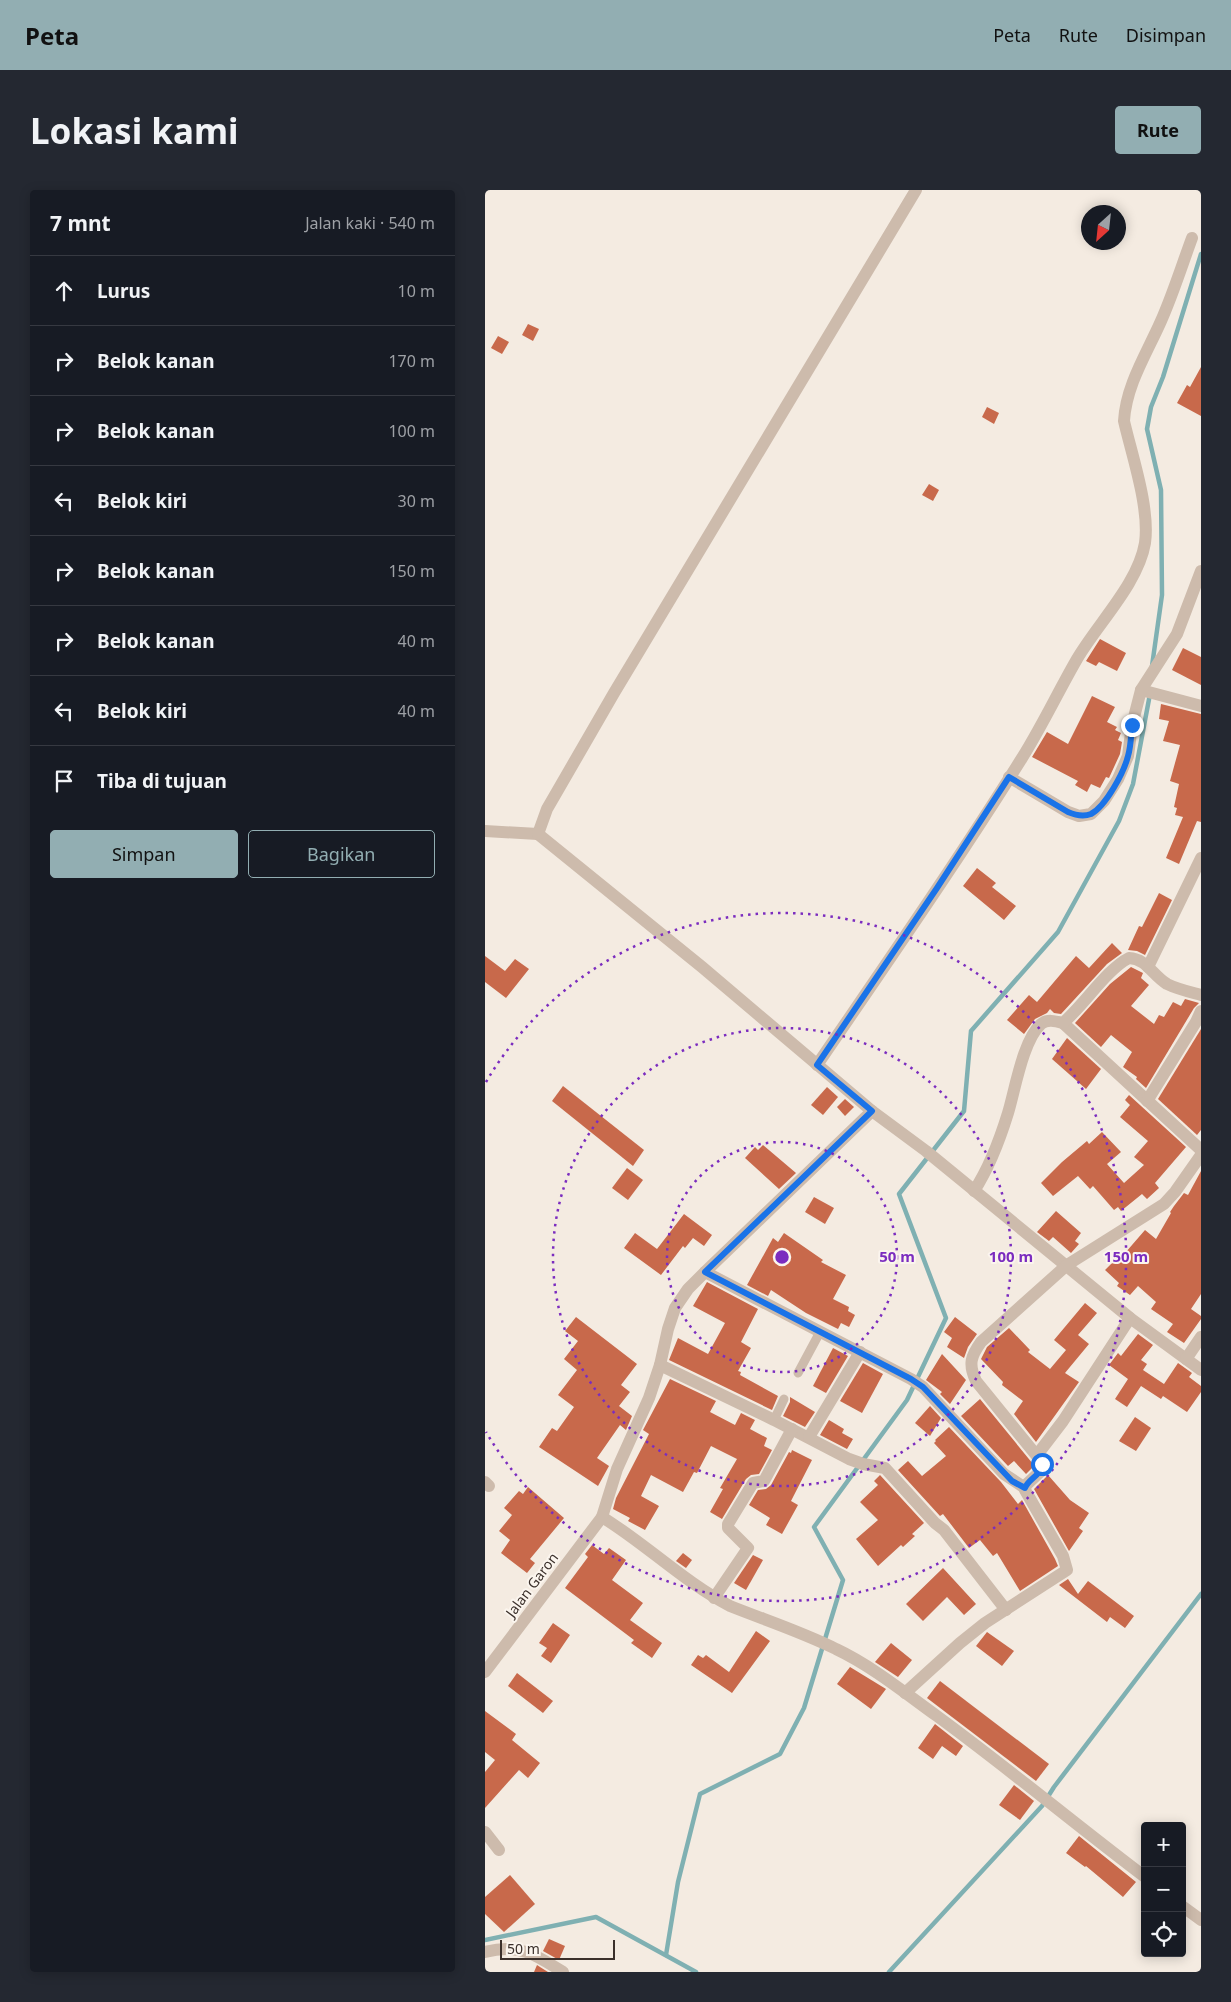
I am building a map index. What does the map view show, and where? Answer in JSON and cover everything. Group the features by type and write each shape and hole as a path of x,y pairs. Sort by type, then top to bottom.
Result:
{"street":[{"path":"539,834 547,810 609,702 916,190"},
{"path":"817,1065 937,888 1022,758 1078,658 1125,590 1136,570 1145,544 1146,519 1124,421 1124,409 1131,386 1162,320 1192,238"},
{"path":"1009,777 1068,812 1079,816 1091,814 1104,801 1118,779 1128,756 1132,725 1141,690 1177,634 1201,571"},
{"path":"1141,690 1201,706"},
{"path":"485,830 539,834 702,967 872,1111 927,1151 1130,1318 1201,1370"},
{"path":"1149,967 1201,858"},
{"path":"1063,1022 1075,1013 1126,959 1138,958 1158,978 1168,984 1201,995"},
{"path":"1147,1101 1196,1022 1201,1010"},
{"path":"974,1191 985,1172 1007,1116 1029,1042 1043,1022 1049,1020 1063,1022 1201,1150"},
{"name":"Jalan Garon","path":"488,1663 602,1516 617,1469 649,1398 661,1365 668,1329 675,1308 688,1290 705,1272 872,1111"},
{"path":"1025,1488 1027,1483 1041,1470 1041,1461 980,1386 970,1366 971,1357 981,1342 1067,1265 1164,1204 1201,1156"},
{"path":"705,1272 860,1352 923,1387 1004,1474 1025,1488 1040,1519 1063,1556 1067,1570 985,1623 905,1693"},
{"path":"1037,1455 1063,1421 1130,1318"},
{"path":"1186,1359 1201,1337"},
{"path":"809,1438 860,1352"},
{"path":"661,1365 859,1463 885,1468 935,1523 944,1530 1006,1610"},
{"path":"714,1598 748,1548 728,1528 728,1524 753,1483 764,1481 792,1429"},
{"path":"602,1516 626,1531 714,1598 837,1649 905,1693 988,1753 1051,1805 1141,1874"},
{"path":"485,1832 499,1850"},
{"path":"1186,1909 1201,1920"},
{"path":"485,1952 501,1948 518,1949 544,1960 563,1972"}],"lane":[{"path":"798,1373 820,1332"},
{"path":"774,1420 784,1400"}],"building":[{"path":"528,324 539,329 533,341 522,335"},
{"path":"498,336 509,342 502,354 491,348"},
{"path":"1201,367 1201,416 1177,403 1187,385 1190,387"},
{"path":"987,407 999,413 994,424 982,417"},
{"path":"929,484 939,490 933,501 922,495"},
{"path":"1100,639 1126,653 1117,671 1099,662 1096,666 1086,661"},
{"path":"1183,648 1201,657 1201,685 1172,670"},
{"path":"1092,696 1115,707 1107,722 1117,727 1115,730 1121,733 1118,740 1122,742 1120,754 1109,778 1106,777 1100,788 1091,784 1087,792 1075,785 1078,781 1032,757 1047,732 1068,744"},
{"path":"1161,704 1201,714 1201,822 1197,821 1179,864 1166,858 1183,817 1175,815 1177,808 1174,807 1179,784 1170,781 1180,745 1163,741 1169,721 1159,719"},
{"path":"977,868 996,883 992,887 1016,906 1004,920 963,886"},
{"path":"1159,893 1172,900 1145,955 1137,951 1128,950 1139,926 1142,927"},
{"path":"1112,943 1122,953 1107,964 1061,1014 1054,1013 1050,1009 1047,1013 1035,1019 1024,1034 1007,1020 1029,995 1037,1002 1076,956 1089,968"},
{"path":"485,956 505,971 515,959 529,969 506,998 485,982"},
{"path":"1131,967 1143,973 1141,978 1149,985 1131,1006 1154,1024 1159,1015 1164,1017 1173,1002 1181,1006 1185,999 1199,1003 1194,1008 1146,1088 1136,1079 1137,1077 1123,1067 1132,1052 1111,1035 1101,1047 1075,1023 1110,984"},
{"path":"1201,1029 1201,1130 1197,1135 1158,1099"},
{"path":"1067,1038 1101,1069 1086,1089 1052,1059"},
{"path":"563,1086 644,1150 633,1166 552,1101"},
{"path":"827,1087 838,1097 823,1115 811,1105"},
{"path":"1129,1095 1186,1147 1155,1183 1159,1188 1147,1199 1142,1194 1121,1211 1118,1207 1114,1210 1093,1186 1090,1189 1078,1176 1053,1196 1041,1183 1087,1141 1089,1144 1102,1132 1121,1152 1107,1164 1124,1183 1144,1165 1134,1157 1148,1141 1120,1117 1130,1105 1125,1100"},
{"path":"845,1099 854,1107 845,1116 837,1107"},
{"path":"763,1145 796,1173 779,1189 745,1158 755,1147 758,1150"},
{"path":"627,1168 643,1180 628,1200 612,1188"},
{"path":"1201,1171 1201,1294 1191,1309 1201,1316 1201,1319 1184,1343 1167,1332 1173,1324 1151,1309 1156,1302 1138,1286 1130,1295 1117,1286 1119,1283 1105,1270 1117,1258 1119,1260 1145,1230 1156,1239 1170,1212 1184,1193 1188,1195"},
{"path":"814,1197 834,1208 825,1224 805,1212"},
{"path":"1056,1211 1081,1233 1075,1241 1079,1244 1071,1253 1053,1237 1049,1241 1037,1232"},
{"path":"684,1214 712,1235 704,1246 693,1238 685,1248 683,1246 661,1275 624,1248 635,1233 657,1249"},
{"path":"784,1233 823,1260 821,1262 846,1275 833,1299 849,1307 848,1311 855,1315 849,1327 841,1323 838,1329 806,1313 771,1290 768,1296 747,1285 773,1238 778,1242"},
{"path":"707,1282 758,1309 741,1342 751,1348 738,1371 741,1372 740,1375 778,1396 772,1410 669,1360 678,1338 708,1354 725,1323 693,1306"},
{"path":"1085,1303 1097,1313 1078,1335 1089,1344 1065,1373 1079,1382 1036,1442 1014,1414 1023,1401 1002,1385 1003,1382 981,1359 987,1347 1009,1328 1030,1350 1028,1352 1050,1369 1066,1350 1054,1340"},
{"path":"576,1317 637,1364 621,1385 630,1392 619,1406 632,1416 626,1430 620,1425 597,1458 609,1466 598,1486 539,1447 552,1428 557,1431 574,1407 558,1395 577,1370 564,1359 578,1341 565,1331"},
{"path":"955,1317 977,1334 968,1347 964,1358 947,1347 952,1338 944,1332"},
{"path":"1138,1334 1153,1345 1141,1360 1147,1364 1143,1370 1164,1384 1178,1363 1192,1373 1189,1377 1201,1386 1201,1392 1187,1412 1163,1396 1161,1399 1141,1386 1127,1407 1115,1399 1128,1379 1109,1365 1118,1353 1121,1356"},
{"path":"833,1348 848,1356 826,1393 813,1386"},
{"path":"942,1354 966,1380 950,1404 940,1394 942,1392 926,1380"},
{"path":"863,1363 883,1374 862,1413 840,1401"},
{"path":"670,1379 716,1401 710,1412 735,1425 741,1413 755,1420 750,1429 767,1438 764,1446 772,1450 759,1474 751,1475 746,1479 722,1519 710,1512 723,1489 720,1488 737,1459 711,1446 697,1473 694,1472 683,1492 651,1475 641,1496 659,1506 645,1530 628,1521 630,1518 613,1509 616,1498 649,1434 643,1430"},
{"path":"790,1397 815,1412 805,1427 783,1416 790,1402"},
{"path":"980,1399 1033,1464 1033,1467 1026,1474 1014,1461 1008,1466 961,1416"},
{"path":"930,1406 941,1418 930,1436 915,1423"},
{"path":"1135,1417 1151,1428 1136,1451 1119,1441"},
{"path":"829,1420 844,1429 842,1433 853,1439 847,1449 820,1435"},
{"path":"949,1427 1001,1482 1018,1504 1022,1500 1055,1559 1058,1566 1020,1591 997,1553 993,1556 980,1540 969,1548 943,1514 940,1516 898,1470 908,1461 922,1476 946,1456 934,1443"},
{"path":"792,1450 812,1460 791,1501 798,1505 782,1534 766,1525 770,1518 749,1505 758,1490 766,1489 771,1485 789,1452 791,1453"},
{"path":"880,1475 924,1523 912,1534 915,1536 903,1547 901,1545 878,1566 856,1539 878,1520 860,1502 878,1485 874,1481"},
{"path":"1048,1475 1070,1500 1089,1513 1079,1528 1083,1531 1069,1551 1034,1489"},
{"path":"528,1487 564,1518 530,1559 535,1563 527,1573 501,1553 510,1540 499,1531 512,1515 504,1508 519,1491 523,1494"},
{"path":"592,1545 604,1554 609,1548 626,1560 612,1580 643,1603 630,1620 662,1643 652,1658 631,1643 634,1640 565,1588 588,1557 585,1554"},
{"path":"683,1553 692,1560 686,1568 676,1561"},
{"path":"753,1555 763,1560 746,1590 734,1583"},
{"path":"943,1568 976,1604 964,1615 947,1597 923,1621 906,1604"},
{"path":"1068,1579 1078,1594 1088,1581 1134,1616 1125,1628 1110,1617 1107,1622 1059,1585"},
{"path":"553,1623 570,1635 551,1663 541,1656 547,1648 539,1643"},
{"path":"756,1631 770,1641 732,1693 691,1665 698,1655 703,1658 706,1655 729,1672"},
{"path":"987,1632 1014,1651 1002,1666 976,1646"},
{"path":"891,1643 912,1660 898,1677 875,1662"},
{"path":"850,1667 886,1689 871,1709 837,1684"},
{"path":"517,1673 553,1701 543,1713 508,1686"},
{"path":"940,1681 1049,1764 1036,1781 927,1698"},
{"path":"485,1711 516,1734 512,1740 540,1763 528,1778 519,1770 485,1808 485,1772 495,1760 485,1752"},
{"path":"935,1724 963,1746 956,1756 942,1746 933,1759 918,1748"},
{"path":"1014,1785 1034,1801 1020,1820 999,1805"},
{"path":"1079,1836 1136,1882 1123,1897 1086,1866 1066,1853"},
{"path":"510,1875 535,1904 504,1932 485,1914 485,1897"},
{"path":"549,1939 565,1946 559,1960 543,1951"},
{"path":"537,1965 540,1967 548,1972 534,1972"}],"waterway":[{"path":"1152,666 1162,595 1161,490 1147,429 1151,407 1163,377 1201,254"},
{"path":"666,1955 678,1882 700,1794 780,1754 804,1708 843,1580 814,1527 907,1400 946,1318 899,1194 964,1111 971,1031 1058,932 1119,821 1133,784 1150,694"},
{"path":"889,1972 1042,1806 1054,1787 1201,1594"},
{"path":"485,1940 596,1917 696,1972"}],"route":[{"path":"1042,1464 1039,1473 1025,1485 1025,1488 1012,1481 923,1387 705,1272 872,1111 817,1065 937,888 1009,777 1068,812 1079,816 1091,814 1104,801 1118,779 1128,756 1132,725"}]}
